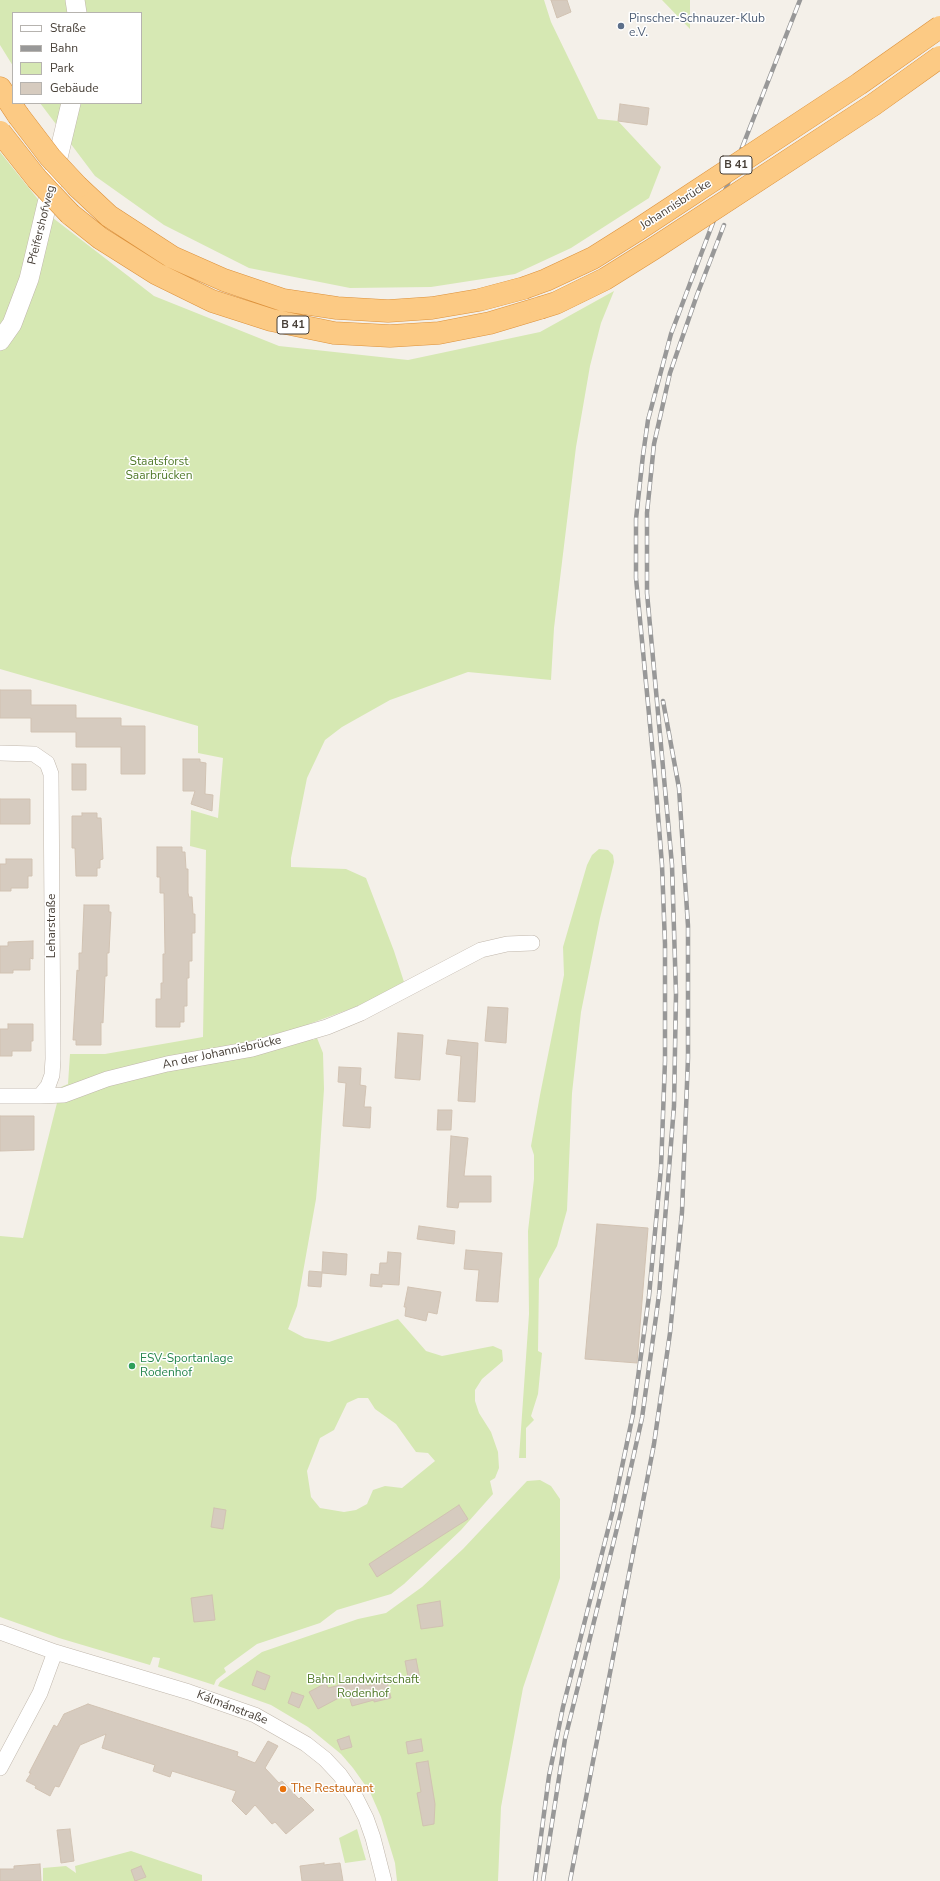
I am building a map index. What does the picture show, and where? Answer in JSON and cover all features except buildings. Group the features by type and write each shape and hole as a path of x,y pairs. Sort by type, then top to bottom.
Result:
{"highway":[{"name":"Johannisbrücke","path":"0,88 18,115 50,157 78,187 109,216 172,257 224,280 283,300 337,308 388,311 432,308 479,300 524,288 546,280 593,258 859,84 940,27"},
{"name":"Johannisbrücke","path":"0,132 37,179 70,214 100,238 157,274 212,301 271,320 334,333 390,336 439,333 490,323 556,303 605,279 652,250 873,105 940,57"}],"street":[{"path":"75,0 77,12"},
{"name":"Pfeifershofweg","path":"0,341 12,324 29,279 71,104"},
{"name":"Leharstraße","path":"0,753 34,754 47,763 51,774 53,1059 50,1081 40,1096"},
{"name":"An der Johannisbrücke","path":"40,1096 64,1095 107,1079 167,1064 252,1049 327,1027 361,1013 481,950 507,944 532,943"},
{"path":"0,1096 40,1096"},
{"name":"Kálmánstraße","path":"0,1632 55,1652 189,1692 248,1712 281,1728 306,1744 330,1764 356,1798 371,1831 384,1881"},
{"path":"0,1768 40,1693 55,1652"}],"green space":[{"path":"0,0 544,0 551,22 598,119 618,121 661,167 649,198 571,248 515,274 431,287 350,288 249,268 164,225 95,176 41,104 142,104 142,12 12,12 12,64 0,45"},
{"path":"662,0 690,0 690,29"},
{"name":"Staatsforst Saarbrücken","path":"0,152 53,218 154,296 279,346 408,360 540,332 614,291 601,323 590,366 576,447 554,628 551,680 468,672 390,700 342,727 325,740 307,778 291,858 291,867 346,869 366,878 394,951 404,982 361,1005 309,1024 313,1040 317,1038 323,1053 324,1089 319,1165 316,1199 297,1306 288,1329 305,1338 329,1342 398,1319 426,1351 442,1356 493,1346 502,1350 503,1361 482,1379 475,1390 475,1401 479,1413 491,1432 498,1452 499,1468 495,1478 490,1481 493,1494 461,1530 404,1584 391,1594 337,1610 320,1623 257,1644 224,1668 226,1672 216,1680 214,1685 158,1667 160,1658 153,1657 150,1665 59,1638 0,1617 0,1236 23,1238 61,1087 68,1084 70,1054 105,1054 203,1037 206,850 190,846 191,810 218,818 223,758 198,753 198,726 0,669","holes":["358,1398 368,1398 375,1409 396,1424 416,1452 428,1453 435,1461 402,1488 385,1486 373,1490 367,1504 356,1510 344,1512 320,1508 311,1497 307,1471 320,1438 334,1430 347,1403"]},
{"path":"599,849 608,850 613,855 614,862 600,918 581,1012 572,1093 567,1210 557,1246 539,1279 538,1351 542,1353 538,1394 531,1416 534,1420 526,1428 526,1458 519,1458 529,1314 528,1231 534,1179 534,1155 531,1146 564,975 563,947 587,865 592,855"},
{"name":"Bahn Landwirtschaft Rodenhof","path":"540,1480 551,1486 560,1499 560,1578 523,1688 501,1807 498,1881 397,1881 395,1863 381,1817 370,1792 341,1754 308,1727 271,1705 218,1686 220,1682 262,1652 358,1619 386,1613 422,1587 463,1549 527,1481"},
{"path":"357,1829 366,1860 345,1863 339,1838"},
{"path":"131,1851 202,1875 202,1881 43,1881 43,1868 66,1866 76,1873 75,1866"}],"railway":[{"path":"535,1881 549,1776 563,1707 613,1510 633,1414 649,1296 661,1168 665,1061 665,944 662,865 636,578 636,519 643,455 648,420 671,334 723,196 800,0"},
{"path":"543,1881 565,1739 621,1512 642,1418 659,1295 674,1106 676,994 672,865 647,593 647,513 654,444 670,373 697,295 724,225"},
{"path":"570,1881 654,1444 670,1333 682,1212 688,1058 688,926 679,788 663,701"}],"place":[{"name":"Pinscher-Schnauzer-Klub e.V.","path":"621,26"},
{"name":"ESV-Sportanlage Rodenhof","path":"132,1366"},
{"name":"The Restaurant","path":"283,1789"}]}
